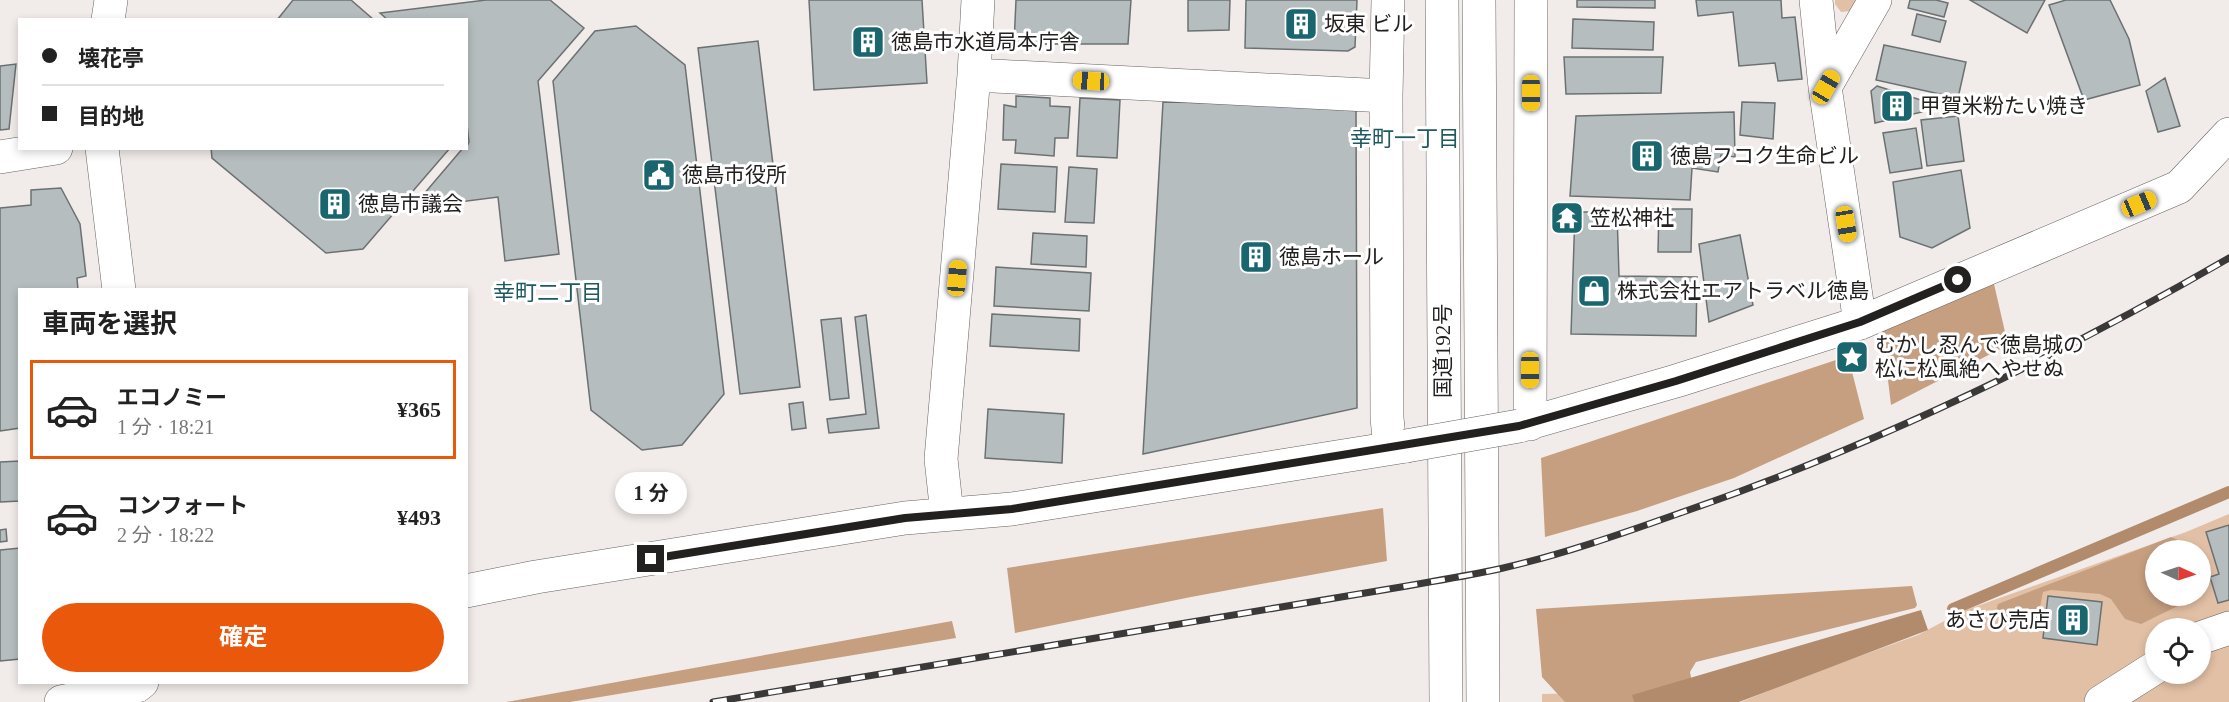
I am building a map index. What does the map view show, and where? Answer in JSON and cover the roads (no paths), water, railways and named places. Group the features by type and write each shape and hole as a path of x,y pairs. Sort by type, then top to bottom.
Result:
{"main road":[{"path":"108,18 111,0"},
{"path":"947,514 941,459 974,75 978,0"},
{"path":"1388,0 1387,418 1398,447"},
{"name":"国道192号","path":"1442,0 1446,702"},
{"name":"国道192号","path":"1479,0 1483,702"},
{"path":"1525,425 1531,0"},
{"path":"1816,0 1826,87 1860,322"},
{"path":"1826,87 1875,0"},
{"path":"974,75 1386,96"},
{"path":"468,591 536,577 905,518 1012,509 1525,425 1676,381 1860,322 2179,187 2229,134"},
{"path":"0,157 44,150"},
{"path":"102,150 119,288"},
{"path":"2211,634 2229,628"},
{"path":"2101,702 2145,674"},
{"path":"61,702 140,684"}],"waterway":[{"path":"1953,609 2229,492"}],"railway":[{"path":"713,702 1450,578 1499,569 1568,551 1751,487 1892,430 2029,366 2229,258"}],"place":[{"name":"坂東 ビル","path":"1301,24"},
{"name":"徳島市水道局本庁舎","path":"868,42"},
{"name":"甲賀米粉たい焼き","path":"1897,106"},
{"name":"徳島フコク生命ビル","path":"1647,156"},
{"name":"徳島市役所","path":"659,175"},
{"name":"徳島市議会","path":"335,204"},
{"name":"笠松神社","path":"1567,218"},
{"name":"徳島ホール","path":"1256,257"},
{"name":"株式会社エアトラベル徳島","path":"1594,291"},
{"name":"むかし忍んで徳島城の 松に松風絶へやせぬ","path":"1852,357"},
{"name":"あさひ売店","path":"2073,620"}],"district":[{"name":"幸町一丁目","path":"1405,138"},
{"name":"幸町二丁目","path":"548,292"}]}
